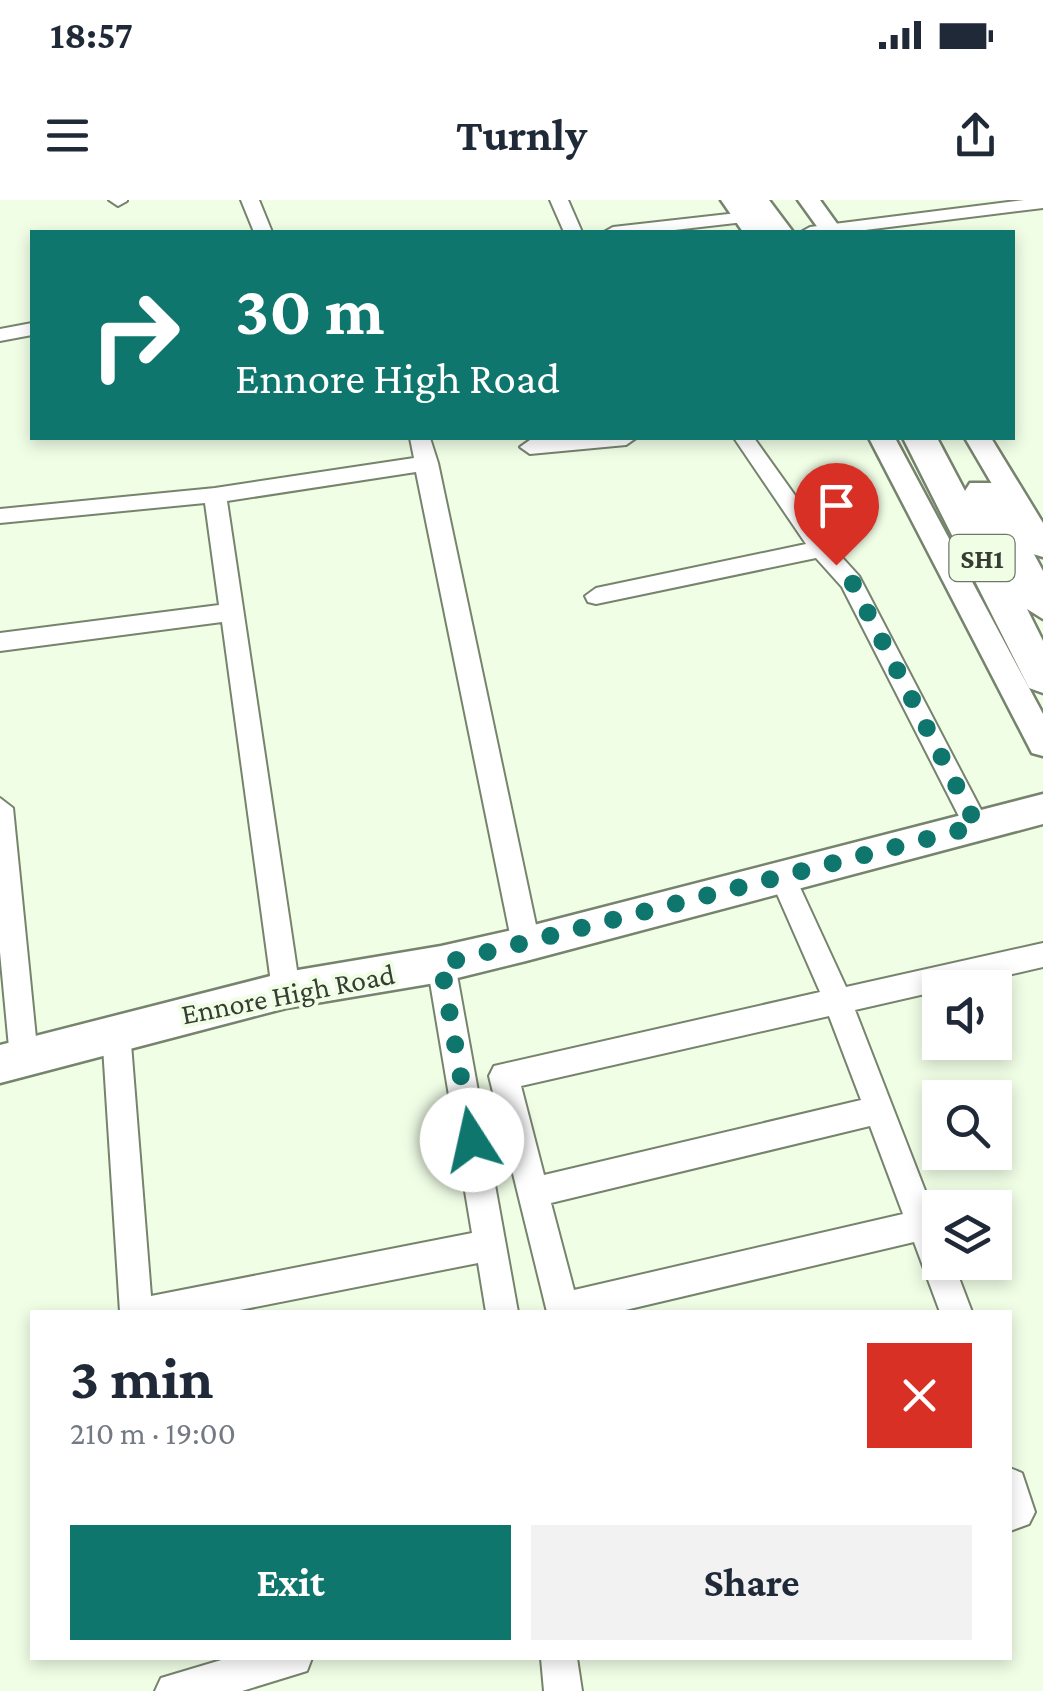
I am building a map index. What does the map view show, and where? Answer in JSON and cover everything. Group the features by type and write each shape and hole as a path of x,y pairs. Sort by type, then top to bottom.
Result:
{"main road":[{"path":"759,214 813,230"},
{"name":"SH1","path":"921,440 1043,678"},
{"name":"SH1","path":"951,440 1043,605"},
{"name":"Ennore High Road","path":"12,1061 116,1030 286,990 441,964 526,944 1043,809"}],"street":[{"path":"250,200 262,230"},
{"path":"559,200 572,230"},
{"path":"810,200 819,230"},
{"path":"835,230 1043,202"},
{"path":"636,230 759,214"},
{"path":"0,335 30,329"},
{"path":"421,440 526,944"},
{"path":"530,447 605,440"},
{"path":"745,440 821,549 852,582 977,826"},
{"path":"883,440 1043,744"},
{"path":"979,440 1043,548"},
{"path":"0,516 215,494 427,463"},
{"path":"215,494 286,990"},
{"path":"596,596 821,549"},
{"path":"0,642 233,612"},
{"path":"0,808 12,1061"},
{"path":"567,1310 922,1225 838,1001 783,878"},
{"path":"563,1310 504,1076 1043,955"},
{"path":"441,964 502,1310"},
{"path":"116,1030 136,1310"},
{"path":"533,1192 879,1110"},
{"path":"162,1310 490,1245"},
{"path":"943,1280 955,1310"},
{"path":"174,1691 287,1660"},
{"path":"559,1660 563,1691"}],"route":[{"path":"472,1140 441,964 977,826 852,582 836,565"}]}
